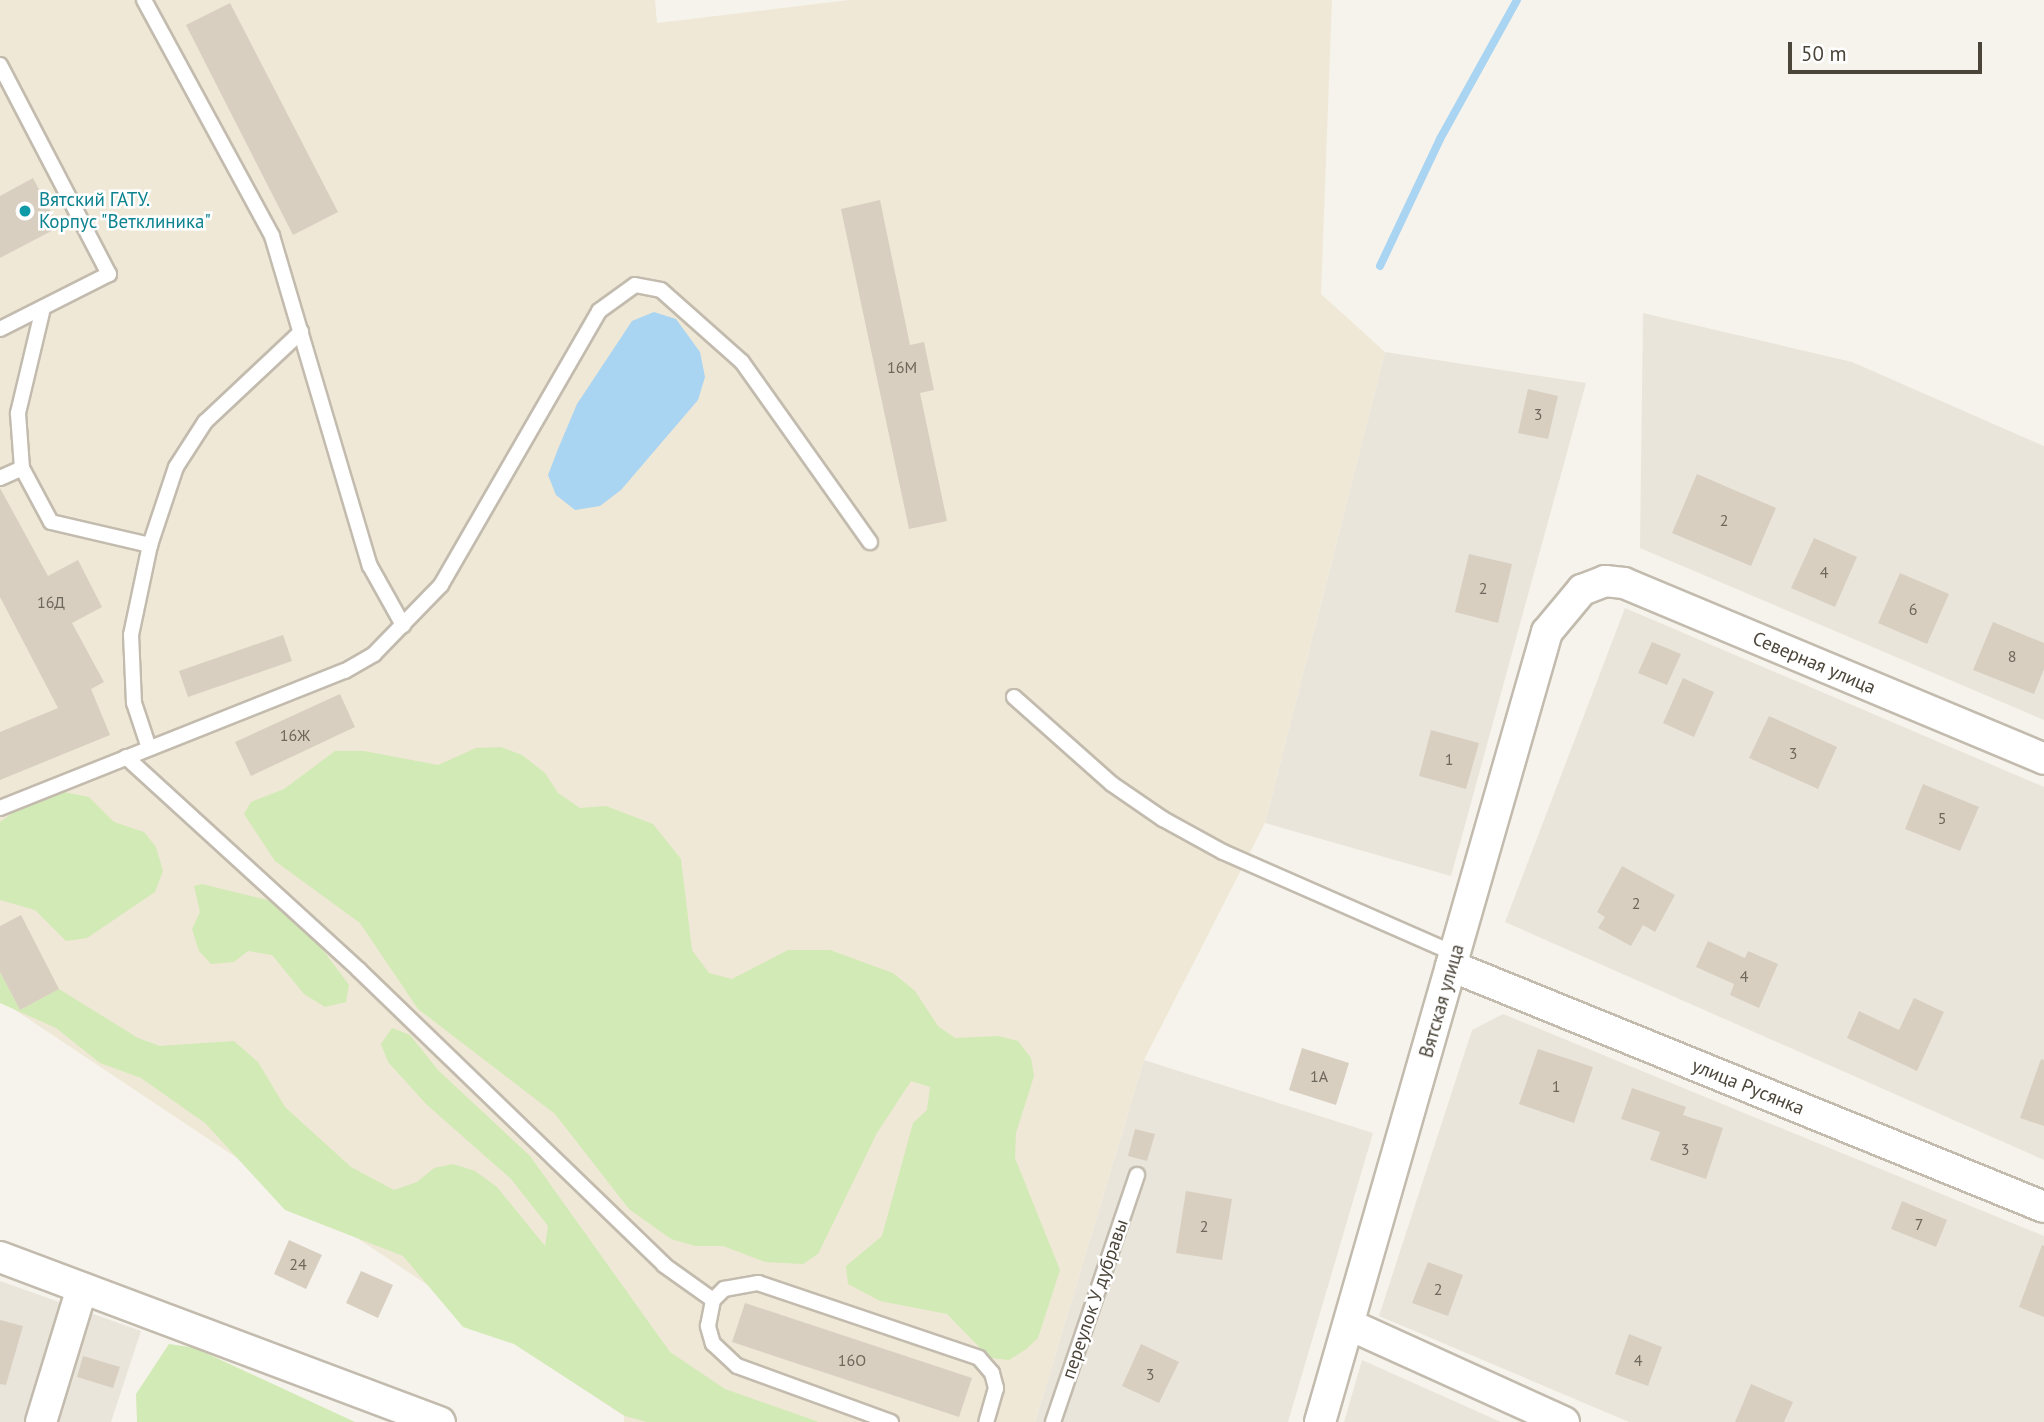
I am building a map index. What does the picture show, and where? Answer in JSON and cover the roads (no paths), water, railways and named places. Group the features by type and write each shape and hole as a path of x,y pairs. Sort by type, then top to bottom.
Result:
{"street":[{"name":"Северная улица","path":"1582,590 1605,581 1624,583 2044,759"},
{"name":"Вятская улица","path":"1320,1422 1547,632 1582,590"},
{"name":"улица Русянка","path":"1453,960 2044,1207"},
{"path":"0,1257 440,1422"},
{"path":"41,1422 82,1288"},
{"path":"1350,1325 1564,1422"}],"lane":[{"path":"144,0 272,236 370,566 403,625"},
{"path":"0,65 109,274 0,329"},
{"path":"0,808 345,671 374,654 441,585 599,311 635,285 661,290 742,362 870,542"},
{"path":"43,308 18,414 22,468 51,522 150,545"},
{"path":"149,748 134,703 130,667 131,635 150,545 176,467 192,438 301,332"},
{"path":"0,478 22,468"},
{"path":"1014,697 1112,783 1163,819 1223,852 1453,960"},
{"path":"126,757 359,970 664,1265 713,1300"},
{"name":"переулок У дубравы","path":"1053,1422 1137,1175"},
{"path":"891,1422 730,1362 713,1344 708,1326 713,1300 724,1289 758,1283 979,1358 992,1373 996,1388 986,1422"}],"water":[{"path":"654,312 676,319 700,352 705,377 698,400 621,490 600,506 575,510 556,495 548,475 558,449 577,404 632,321"}],"waterway":[{"path":"1380,266 1440,139 1517,0"}],"place":[{"name":"Вятский ГАТУ. Корпус \"Ветклиника\"","path":"25,211"}]}
